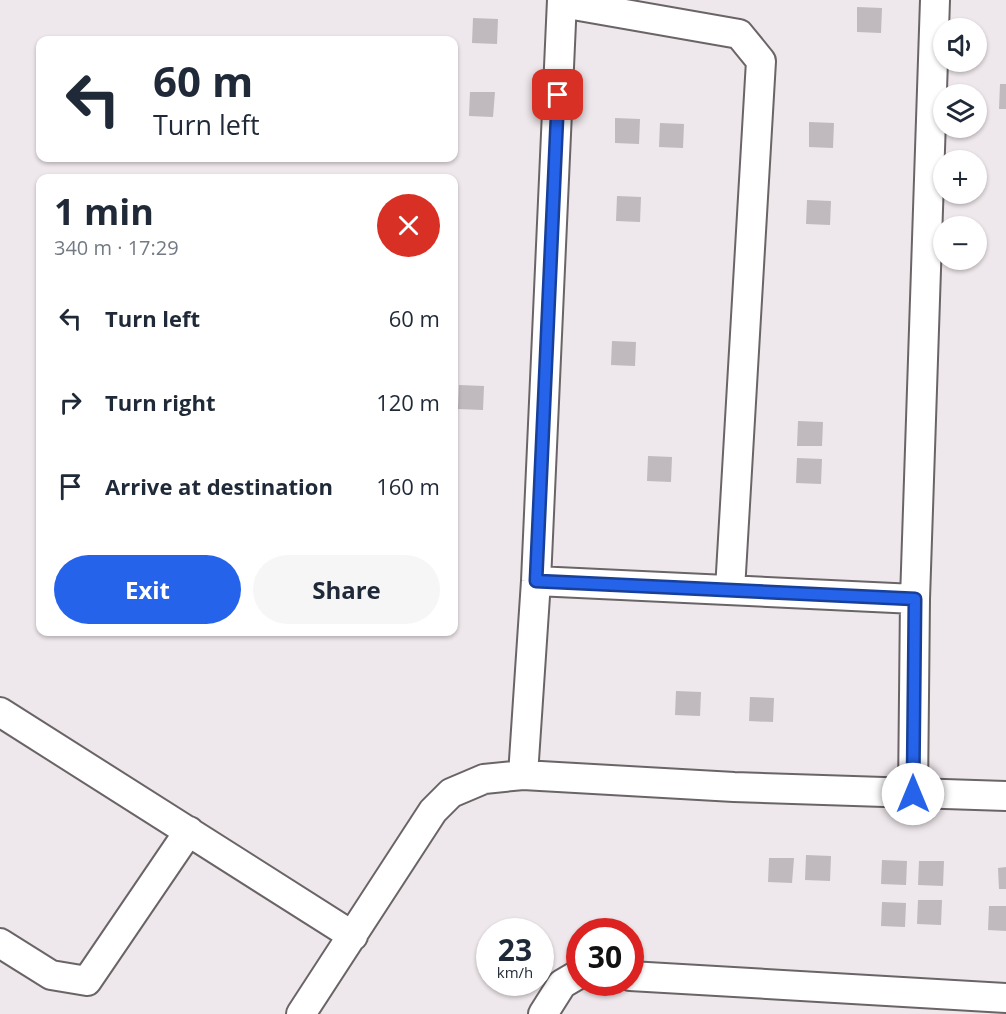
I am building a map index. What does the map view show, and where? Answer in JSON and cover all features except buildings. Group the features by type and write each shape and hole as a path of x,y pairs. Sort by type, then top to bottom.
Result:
{"street":[{"path":"913,794 915,599 935,0"},
{"path":"524,775 536,581 562,2 739,34 761,61 730,590"},
{"path":"536,581 915,599"},
{"path":"0,712 353,936"},
{"path":"301,1014 433,811 451,793 484,779 524,775 734,787 1006,796"},
{"path":"0,943 51,975 87,981 189,831"},
{"path":"644,977 1006,998"},
{"path":"543,1014 562,984 566,982"}],"route":[{"path":"558,95 536,581 915,599 913,794"}]}
